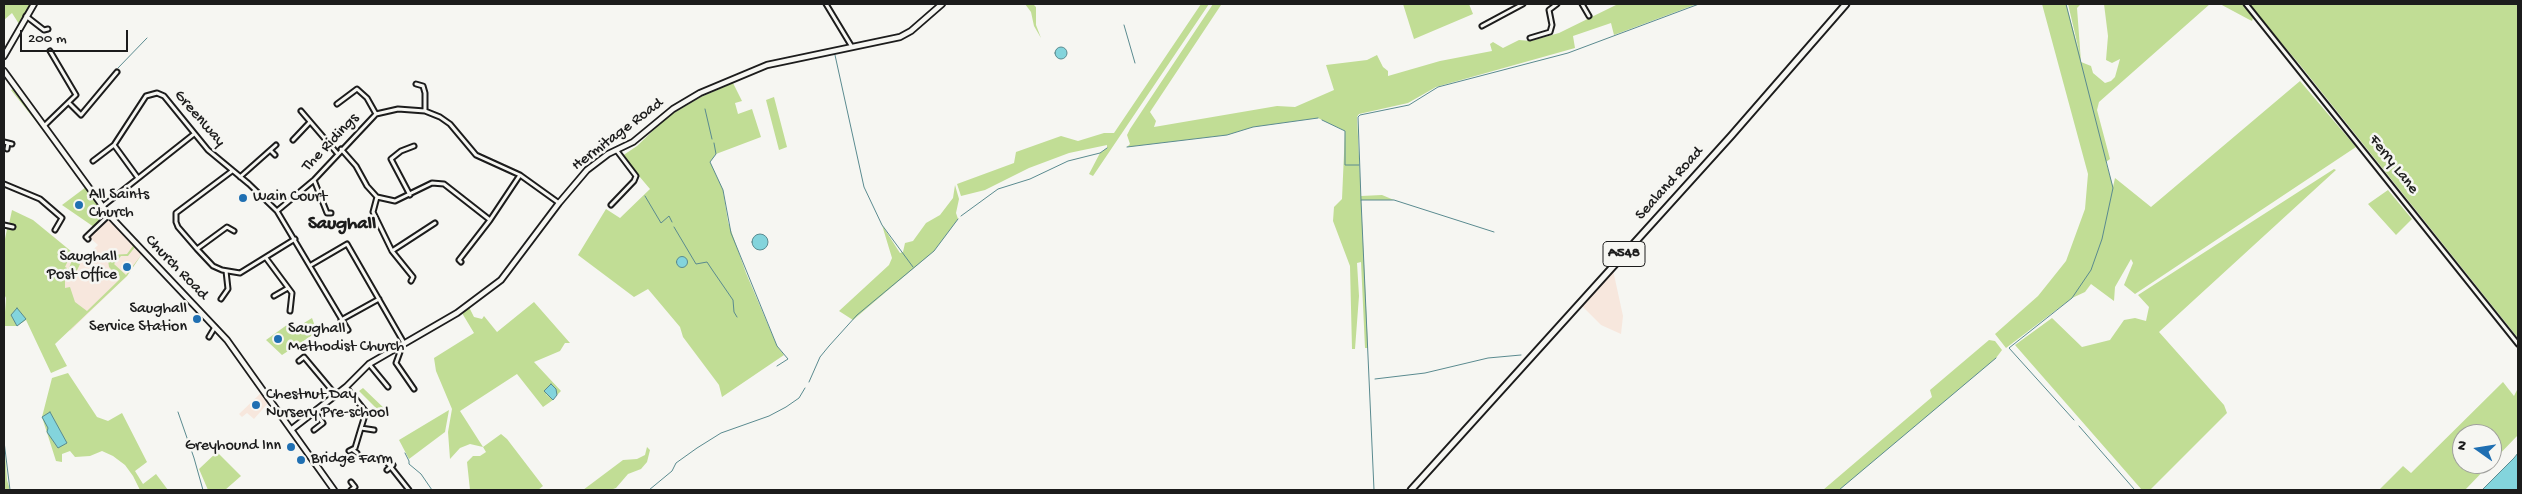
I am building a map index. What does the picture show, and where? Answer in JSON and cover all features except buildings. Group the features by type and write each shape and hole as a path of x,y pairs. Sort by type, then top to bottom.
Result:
{"main road":[{"name":"Sealand Road","path":"1411,490 1731,136 1845,4"}],"street":[{"path":"4,56 34,4"},
{"path":"826,4 852,47"},
{"path":"1482,26 1523,4"},
{"path":"1530,38 1550,32 1553,29 1549,10 1557,4"},
{"path":"1582,4 1589,16"},
{"name":"Ferry Lane","path":"2246,4 2518,344"},
{"name":"Hermitage Road","path":"292,429 346,387 369,364 457,313 501,280 559,203 587,170 608,154 633,142 673,109 714,86 767,65 906,34 939,5"},
{"path":"26,16 46,30 41,35"},
{"path":"45,125 70,103 76,95 50,51"},
{"path":"70,103 80,117 117,72"},
{"name":"Church Road","path":"4,73 26,99 109,214 230,344 334,490"},
{"path":"419,83 425,93 425,111"},
{"path":"338,102 358,89 376,114"},
{"name":"Greenway","path":"92,161 114,146 146,96 151,94 164,96 194,134 218,160 240,177 277,211 348,330"},
{"name":"The Ridings","path":"277,211 314,180 337,153 376,114 398,109 425,111 450,124 476,155 520,175 559,203"},
{"path":"301,111 337,153"},
{"path":"293,140 296,134 310,122"},
{"path":"103,206 194,134"},
{"path":"4,142 10,144 7,148"},
{"path":"240,177 276,145"},
{"path":"114,146 138,178"},
{"path":"386,161 401,151 414,146"},
{"path":"341,149 356,166 367,186 377,197 395,201 432,183 444,184 490,220"},
{"path":"271,151 275,155"},
{"path":"612,205 634,181 636,176 617,151"},
{"path":"391,159 410,195"},
{"path":"230,170 176,213 178,228 213,266 226,271 244,272 295,239"},
{"path":"459,260 490,220 520,175"},
{"path":"314,180 329,213 323,216"},
{"path":"4,184 40,200 62,218 55,230"},
{"path":"377,197 373,212 392,251 412,279 417,275"},
{"path":"86,236 109,214"},
{"path":"392,251 435,223"},
{"path":"4,231 4,225 13,227"},
{"path":"197,249 226,225 234,231"},
{"path":"310,265 347,244 404,343"},
{"path":"266,258 292,294 290,311"},
{"path":"221,300 228,289 226,271"},
{"path":"274,296 289,289"},
{"path":"342,320 379,299"},
{"path":"209,337 215,327"},
{"path":"397,347 400,352 396,363 414,389"},
{"path":"299,361 306,356 335,394"},
{"path":"369,364 388,387"},
{"path":"346,387 366,412 351,450 357,452"},
{"path":"314,430 323,423 315,412"},
{"path":"361,428 374,430"},
{"path":"386,461 392,466 409,490"},
{"path":"387,470 392,466"},
{"path":"350,490 355,487 351,482"}],"shaded area":[{"path":"108,217 142,254 127,276 70,331 53,236 81,261 98,245 89,237"},
{"path":"1613,270 1623,316 1621,334 1601,325 1582,306"},
{"name":"Chestnut Day Nursery Pre-school","path":"262,392 269,402 254,419 247,413 242,417 239,414"}],"green space":[{"path":"4,4 31,4 19,24 12,13 4,20"},
{"path":"1025,4 1033,4 1036,7 1036,25 1041,38 1034,26 1031,12"},
{"path":"1201,4 1209,4 1093,176 1089,174 1100,153 1107,148 1107,145 1069,153 1029,168 985,190 961,196 957,184 1014,163 1016,152 1061,136 1078,141 1104,133 1114,133"},
{"path":"1213,4 1221,5 1150,112 1156,121 1154,127 1277,106 1295,107 1334,90 1326,65 1367,60 1377,55 1383,67 1388,71 1388,76 1440,61 1492,51 1490,44 1493,42 1503,48 1519,40 1531,41 1559,33 1618,4 1697,4 1614,35 1611,23 1573,36 1575,48 1436,87 1408,103 1359,114 1357,117 1361,196 1382,195 1394,200 1361,200 1368,348 1365,348 1361,262 1357,263 1359,296 1355,349 1352,349 1350,266 1333,221 1334,207 1342,199 1345,131 1318,118 1253,127 1227,135 1127,147 1130,144 1127,135 1130,129"},
{"path":"1403,4 1469,4 1473,14 1414,39"},
{"path":"2042,4 2066,4 2080,55 2068,4 2081,4 2077,8 2081,62 2091,66 2093,73 2105,83 2115,77 2120,59 2112,63 2106,60 2108,36 2104,4 2210,4 2099,102 2097,110 2110,159 2106,162 2113,187 2115,178 2151,207 2300,81 2356,147 2135,294 2124,285 2133,263 2131,259 2115,287 2114,301 2091,284 2085,292 2072,298 2006,348 1995,334 2038,296 2066,261 2085,209 2088,174"},
{"path":"2220,4 2242,4 2253,18 2252,21 2248,19"},
{"path":"2249,4 2518,4 2518,338 2300,65"},
{"path":"733,83 742,101 735,103 738,114 752,109 761,137 716,154 710,162 723,190 728,222 746,273 777,346 784,355 722,397 719,385 683,337 680,327 648,289 634,297 578,255 606,209 620,218 650,189 622,156 637,146 667,117 701,97"},
{"path":"13,89 22,99 58,149 11,90"},
{"path":"774,97 787,147 779,150 766,100"},
{"path":"2334,169 2336,170 2159,332 2224,405 2227,413 2150,490 2142,490 2015,345 2052,318 2082,347 2110,340 2124,320 2135,318 2146,321 2149,307 2138,295"},
{"path":"955,185 959,199 956,213 958,219 934,251 853,320 839,311 889,265 892,258 882,225 900,253 903,252 905,243 913,241 926,223 940,215 953,198"},
{"path":"86,187 107,214 94,227 62,205"},
{"path":"2388,190 2412,219 2396,235 2368,204"},
{"path":"12,210 33,220 72,252 65,267 67,268 65,288 70,287 75,302 87,311 120,279 109,267 108,260 111,255 127,254 133,246 135,247 128,256 121,256 114,264 126,275 142,254 127,276 55,344 67,366 51,373 26,320 17,326 4,326 6,298 4,294 4,244 7,229 13,229 14,225 9,224"},
{"path":"72,260 80,264 73,279 66,276"},
{"path":"534,302 570,343 565,343 560,351 534,362 561,391 557,395 555,393 546,394 553,400 543,407 517,374 460,411 483,447 470,444 460,448 450,459 448,432 452,409 436,371 434,358 474,333 462,313 469,307 474,317 482,319 484,316 497,332"},
{"path":"312,318 317,332 282,355 266,340 291,322 296,328"},
{"path":"1989,340 1995,341 2002,350 1996,358 1839,490 1823,490 1932,397 1930,390"},
{"path":"68,373 97,417 108,421 122,413 147,462 135,471 143,484 156,474 168,490 140,490 125,465 102,451 90,456 75,457 70,451 62,454 62,462 56,461 42,417 52,378"},
{"path":"2503,382 2514,396 2518,388 2518,435 2502,452 2502,424 2461,424"},
{"path":"363,388 387,411 383,415 359,391"},
{"path":"449,410 445,432 409,459 399,440"},
{"path":"2452,432 2452,474 2480,474 2465,490 2379,490 2403,466 2411,473"},
{"path":"501,434 507,439 543,486 538,490 470,490 467,462 473,456 480,456 486,452 483,447"},
{"path":"4,441 7,480 10,490 4,490"},
{"path":"647,447 650,450 647,462 641,469 628,474 616,488 610,490 583,490 623,460 637,459 645,455"},
{"path":"217,452 241,476 225,490 208,490 199,469"}],"water":[{"path":"1059,47 1063,47 1067,53 1063,59 1059,59 1055,55 1055,51"},
{"path":"760,234 768,242 760,250 752,242"},
{"path":"682,256 688,262 682,268 676,262"},
{"path":"17,308 26,319 17,326 11,315"},
{"path":"551,384 556,389 557,395 553,400 544,391"},
{"path":"50,412 67,443 58,448 47,432 48,428 42,417"},
{"path":"2518,453 2518,490 2482,490 2498,474 2502,474 2502,470"}],"waterway":[{"path":"1361,200 1358,117 1360,115 1409,105 1438,87 1568,53 1699,4"},
{"path":"2066,4 2113,188 2102,239 2091,270 2072,298 2009,348 2074,420"},
{"path":"1124,25 1135,63"},
{"path":"118,68 147,38"},
{"path":"835,55 864,187 882,225 913,267"},
{"path":"705,109 712,139"},
{"path":"1127,147 1227,135 1253,127 1318,118"},
{"path":"1322,120 1345,131 1345,165 1359,165"},
{"path":"714,143 716,154 710,162 723,190 731,233 777,346 788,359 777,366"},
{"path":"961,216 998,189 1030,179 1068,161 1100,153 1107,148"},
{"path":"645,196 661,223 669,216 672,222"},
{"path":"1374,490 1361,200 1394,200 1494,232"},
{"path":"809,382 820,357 857,315 934,251 958,219"},
{"path":"674,227 696,264 707,262 733,300 734,312 737,317"},
{"path":"1375,379 1425,373 1488,358 1521,355"},
{"path":"1839,490 1996,358"},
{"path":"649,490 672,471 676,463 697,448 721,433 769,416 786,407 799,398 805,388"},
{"path":"178,412 203,490"},
{"path":"2079,426 2134,489"},
{"path":"4,441 10,490"},
{"path":"405,453 409,464 421,474 432,490"}],"place":[{"name":"Wain Court","path":"243,198"},
{"name":"All Saints Church","path":"79,205"},
{"name":"Saughall Post Office","path":"127,267"},
{"name":"Saughall Service Station","path":"197,319"},
{"name":"Saughall Methodist Church","path":"278,339"},
{"name":"Chestnut Day Nursery Pre-school","path":"256,405"},
{"name":"Greyhound Inn","path":"291,447"},
{"name":"Bridge Farm","path":"301,460"}],"district":[{"name":"Saughall","path":"342,225"}]}
